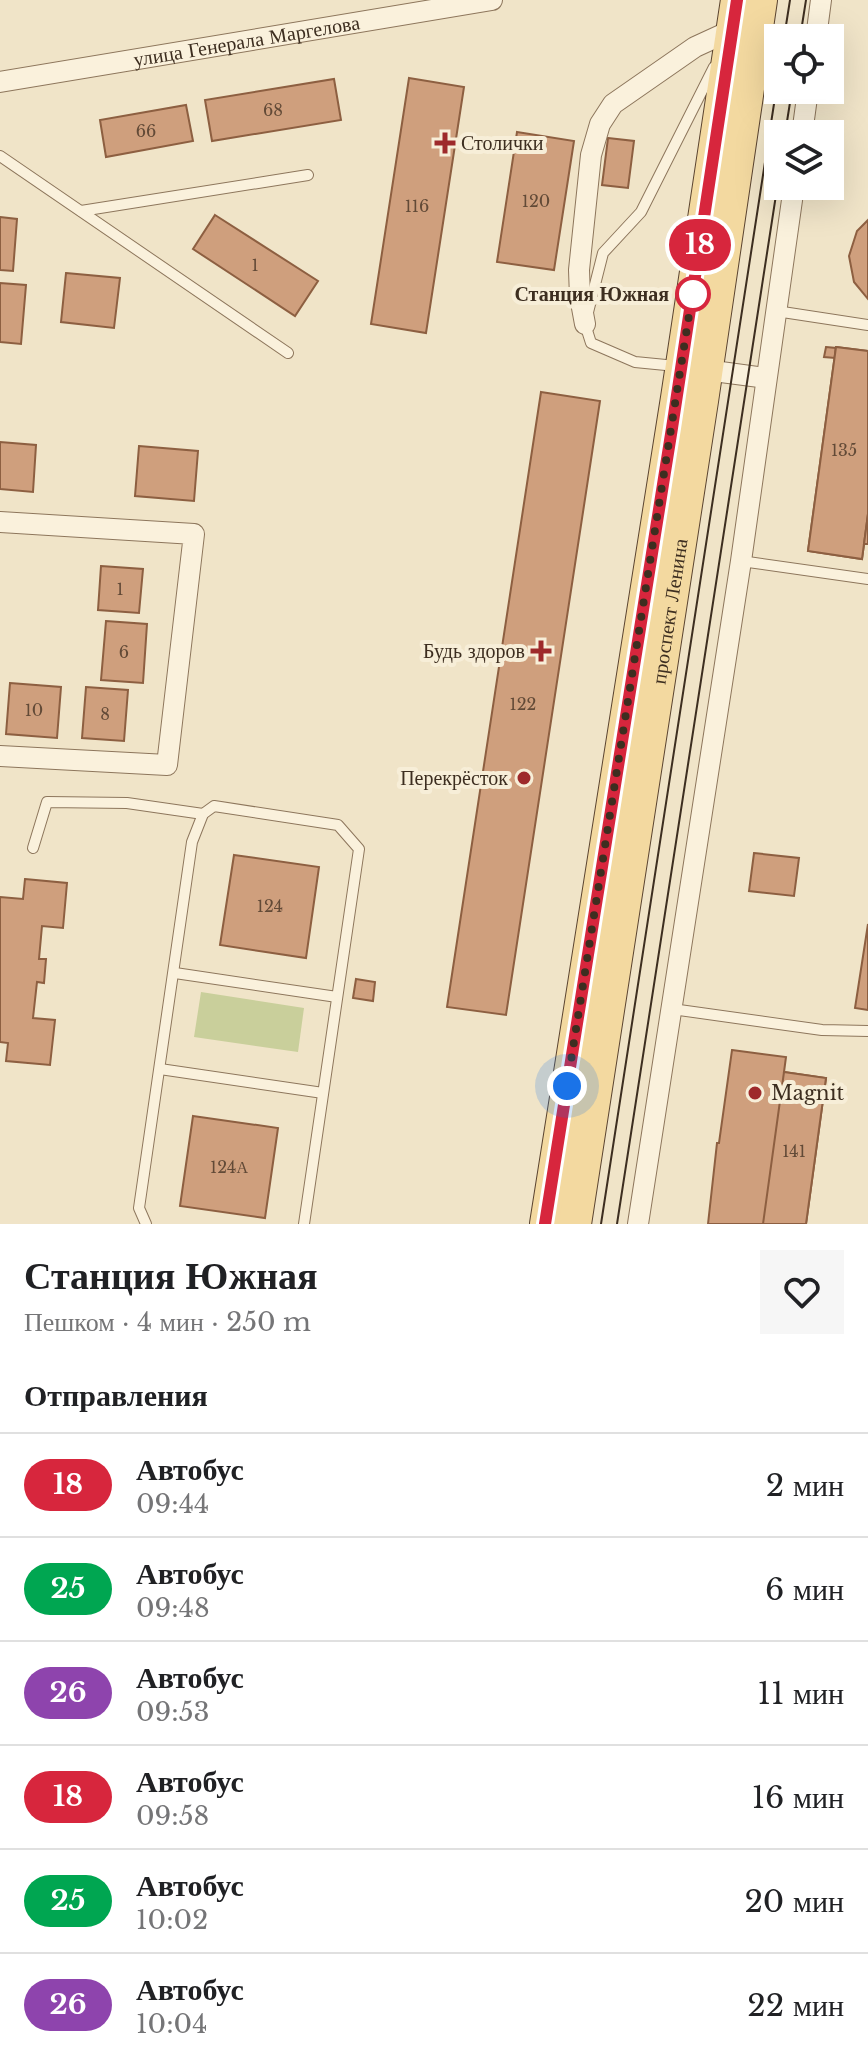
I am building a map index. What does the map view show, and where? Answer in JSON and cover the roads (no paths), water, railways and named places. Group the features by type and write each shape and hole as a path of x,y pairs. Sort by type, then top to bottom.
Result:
{"main road":[{"name":"проспект Ленина","path":"546,1224 761,0"},
{"name":"проспект Ленина","path":"575,1224 694,368 735,15"}],"street":[{"name":"улица Генерала Маргелова","path":"0,82 492,0"},
{"path":"818,24 821,0"},
{"path":"585,324 579,270 591,155 600,124 613,104 735,15"},
{"path":"638,1224 741,561 792,200"},
{"path":"694,368 766,378"},
{"path":"0,522 194,534 167,765 0,756"}],"lane":[{"path":"694,368 635,362 591,343 585,324 603,253 641,212 690,118 735,15"},
{"path":"0,156 288,353"},
{"path":"81,211 308,175"},
{"path":"776,311 868,325"},
{"path":"741,561 868,579"},
{"path":"33,848 47,802 127,803 203,814"},
{"path":"146,1224 139,1208 192,842 203,814 214,806 338,825 359,849 304,1224"},
{"path":"175,973 337,997"},
{"path":"672,1009 822,1030 868,1031"},
{"path":"160,1069 323,1093"}],"tram line":[{"path":"786,24 790,0"},
{"path":"802,24 806,0"},
{"path":"601,1224 774,104"},
{"path":"787,120 790,104"},
{"path":"617,1224 775,200"}],"place":[{"name":"Столички","path":"445,143"},
{"name":"Станция Южная","path":"693,294"},
{"name":"Будь здоров","path":"541,651"},
{"name":"Перекрёсток","path":"524,778"},
{"name":"Magnit","path":"755,1093"}]}
